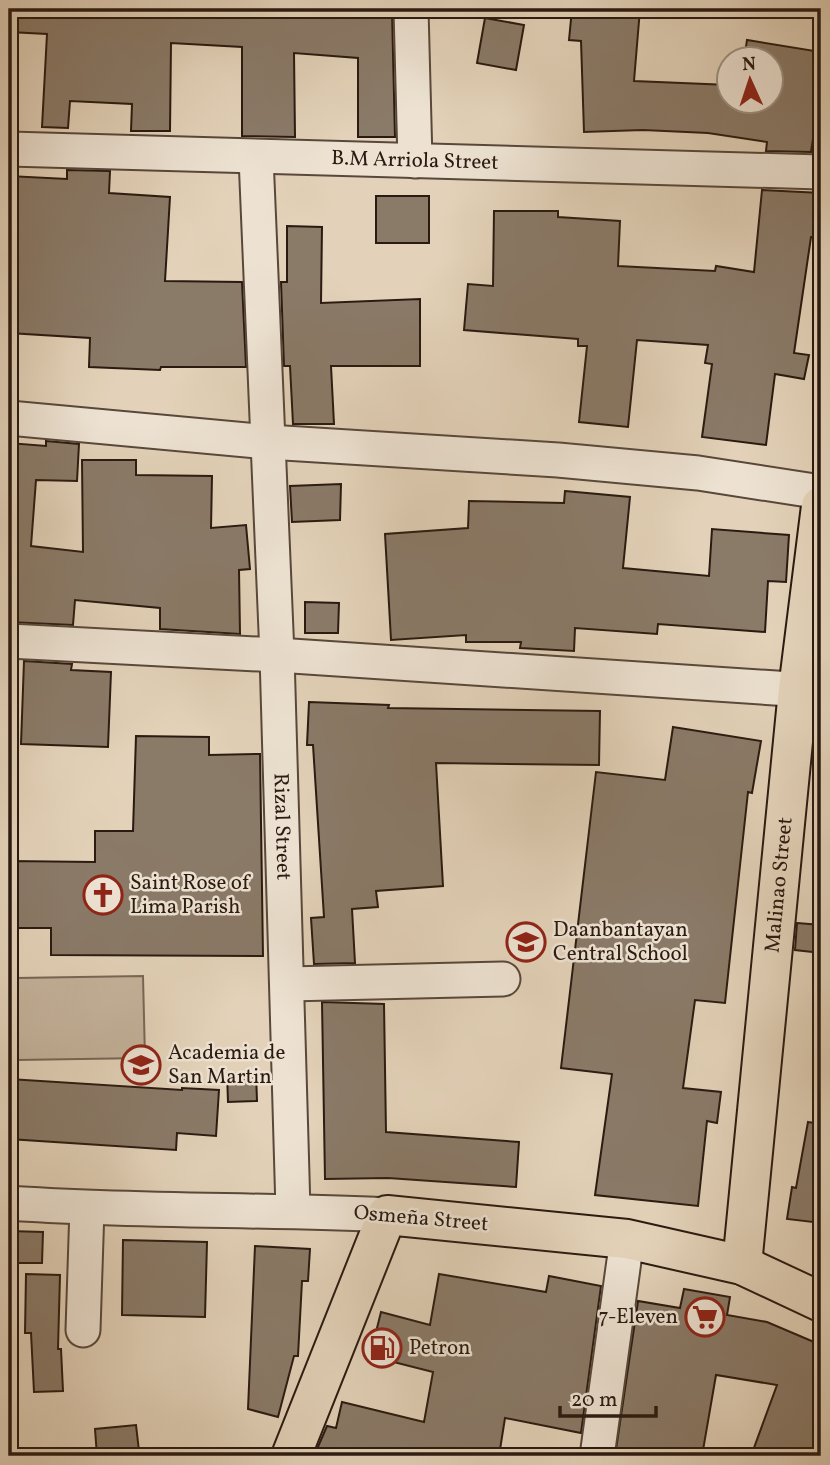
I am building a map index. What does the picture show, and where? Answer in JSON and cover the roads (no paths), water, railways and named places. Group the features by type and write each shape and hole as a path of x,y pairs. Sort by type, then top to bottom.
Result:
{"main road":[{"name":"Malinao Street","path":"742,1265 810,691 821,506"},
{"name":"Osmeña Street","path":"387,1215 627,1239 742,1265 821,1302"},
{"path":"290,1456 387,1215"}],"street":[{"path":"411,9 415,161"},
{"name":"B.M Arriola Street","path":"9,149 821,172"},
{"name":"Rizal Street","path":"256,157 277,655 293,1210"},
{"path":"9,418 268,442 673,470 821,492"},
{"path":"9,641 277,655 810,691"},
{"path":"288,984 503,979"},
{"name":"Osmeña Street","path":"9,1203 87,1208 293,1210 387,1215"},
{"path":"83,1330 87,1208"},
{"path":"598,1449 627,1239"}],"place":[{"name":"Saint Rose of Lima Parish","path":"103,895"},
{"name":"Daanbantayan Central School","path":"526,942"},
{"name":"Academia de San Martin","path":"141,1065"},
{"name":"7-Eleven","path":"705,1317"},
{"name":"Petron","path":"382,1348"}]}
